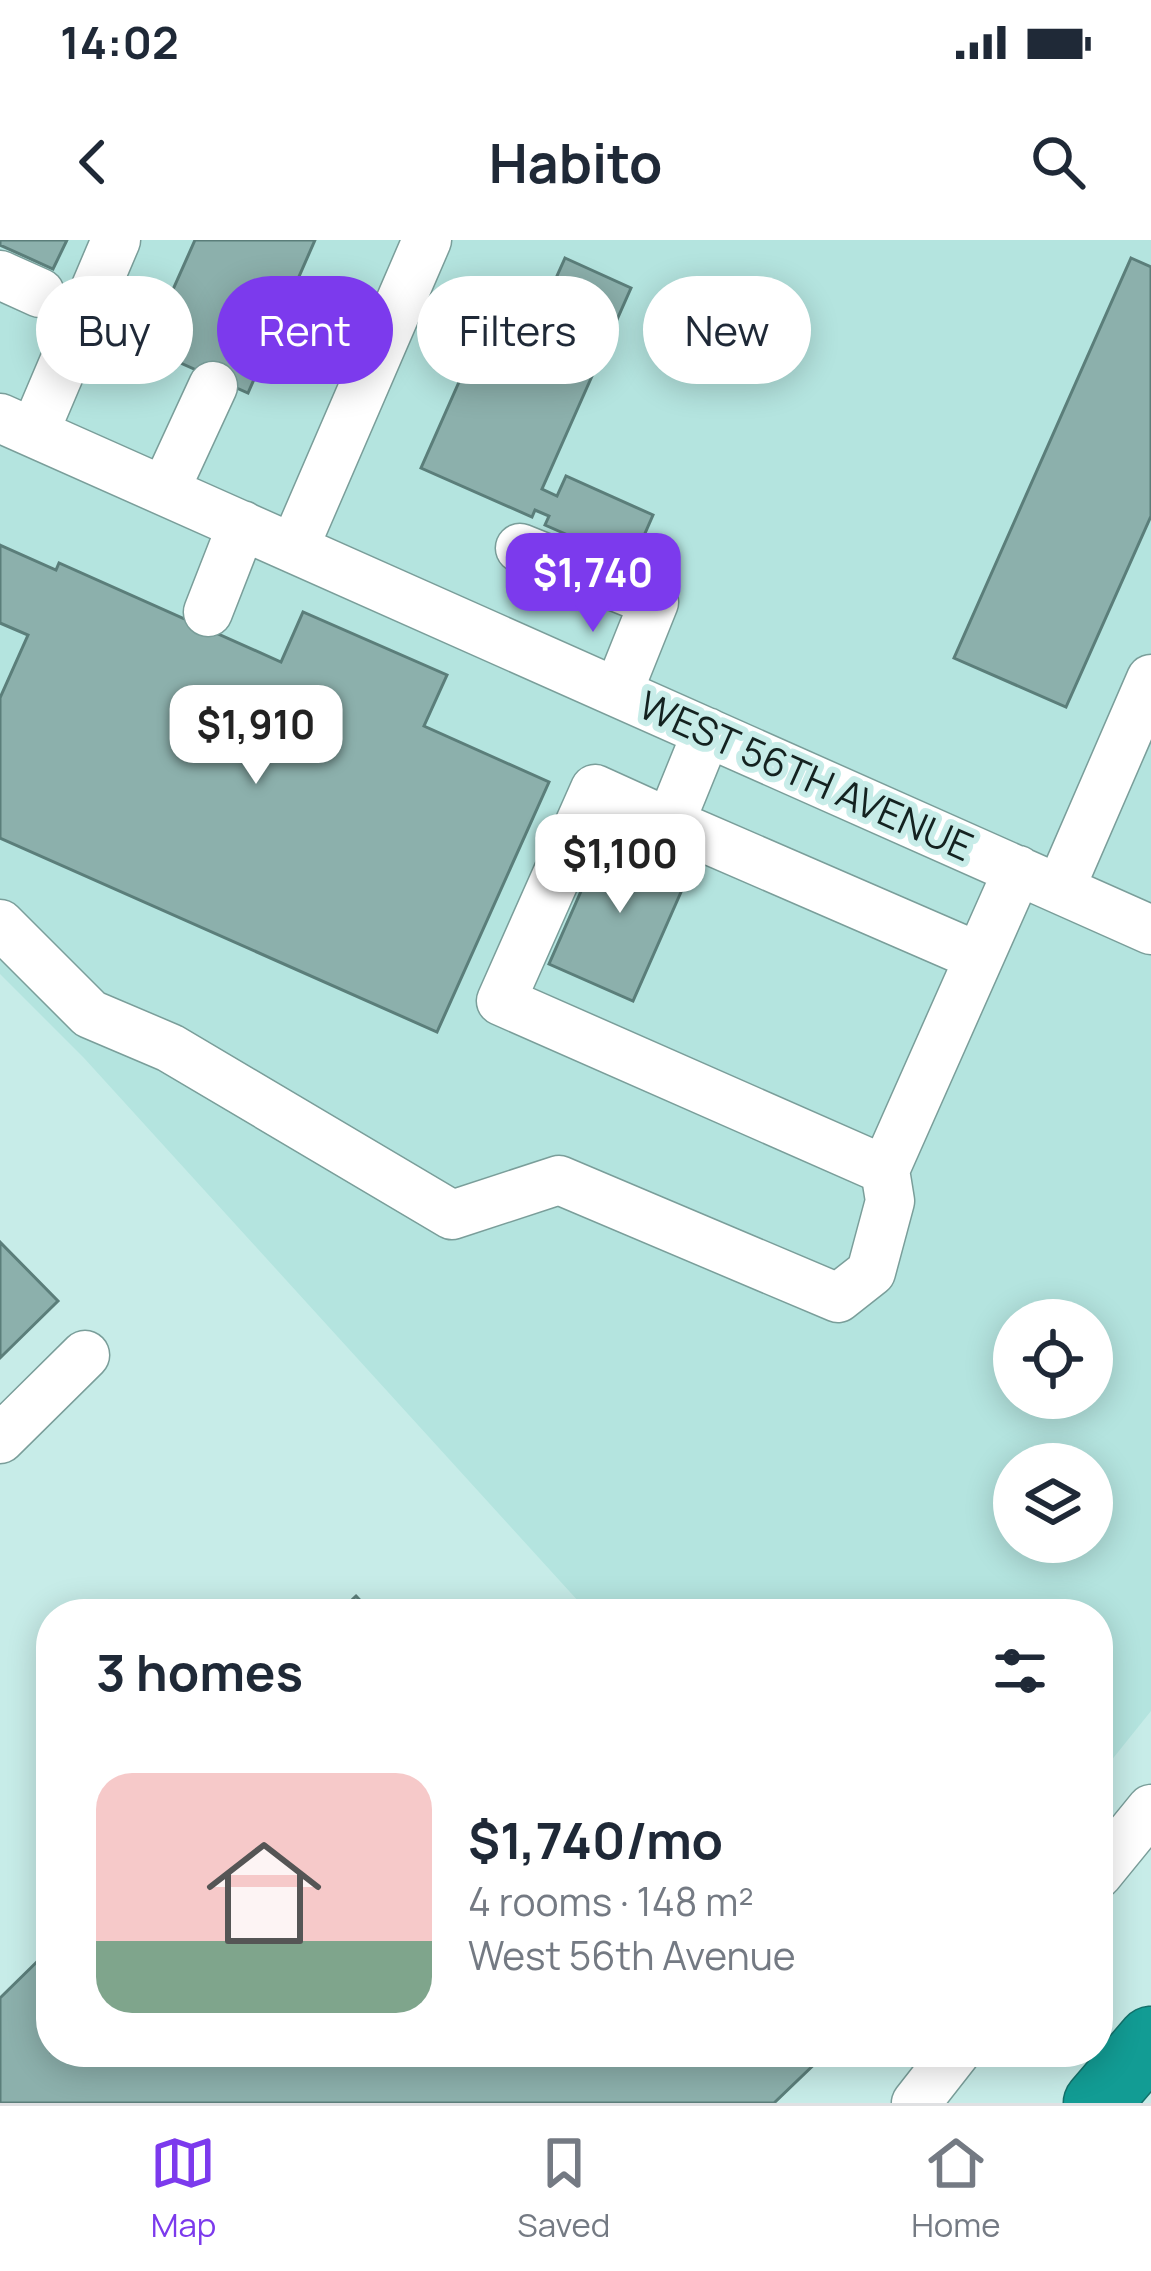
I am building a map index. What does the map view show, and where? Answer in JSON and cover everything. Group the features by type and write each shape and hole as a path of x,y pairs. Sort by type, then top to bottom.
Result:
{"highway":[{"path":"1097,2103 1151,2040"}],"street":[{"path":"17,425 116,240"},
{"path":"294,548 427,240"},
{"path":"165,490 213,386"},
{"name":"WEST 56TH AVENUE","path":"17,425 1151,929"},
{"path":"208,612 242,525"},
{"path":"520,548 654,602 618,692"},
{"path":"0,924 90,1014 170,1048 452,1215 559,1180 838,1298 871,1272 890,1201 885,1170 979,957 1039,880 1151,679"},
{"path":"670,823 707,732"},
{"path":"885,1170 500,1001 595,790 979,957"},
{"path":"0,1438 85,1355"},
{"path":"1113,1856 1151,1809"},
{"path":"916,2103 944,2067"}],"shaded area":[{"path":"0,240 1151,240 1151,1711 1113,1758 1113,1599 576,1599 84,1058 0,974"}],"building":[{"path":"0,240 67,240 53,269 0,245"},
{"path":"195,240 315,240 299,276 217,276 217,379 193,368 193,276 179,276"},
{"path":"565,258 605,276 557,276"},
{"path":"1131,258 1151,267 1151,516 1066,707 954,658"},
{"path":"619,283 631,288 619,315"},
{"path":"228,384 252,384 248,393"},
{"path":"458,384 588,384 542,489 557,496 566,476 653,515 632,563 545,525 549,516 535,510 532,517 421,468"},
{"path":"0,545 56,570 59,563 281,662 303,612 447,675 424,726 549,782 437,1032 0,838 0,698 28,635 0,623"},
{"path":"608,830 692,867 633,1001 549,964"},
{"path":"0,1242 58,1301 0,1358"},
{"path":"36,1963 36,2067 811,2067 774,2103 0,2103 0,1998"}]}
